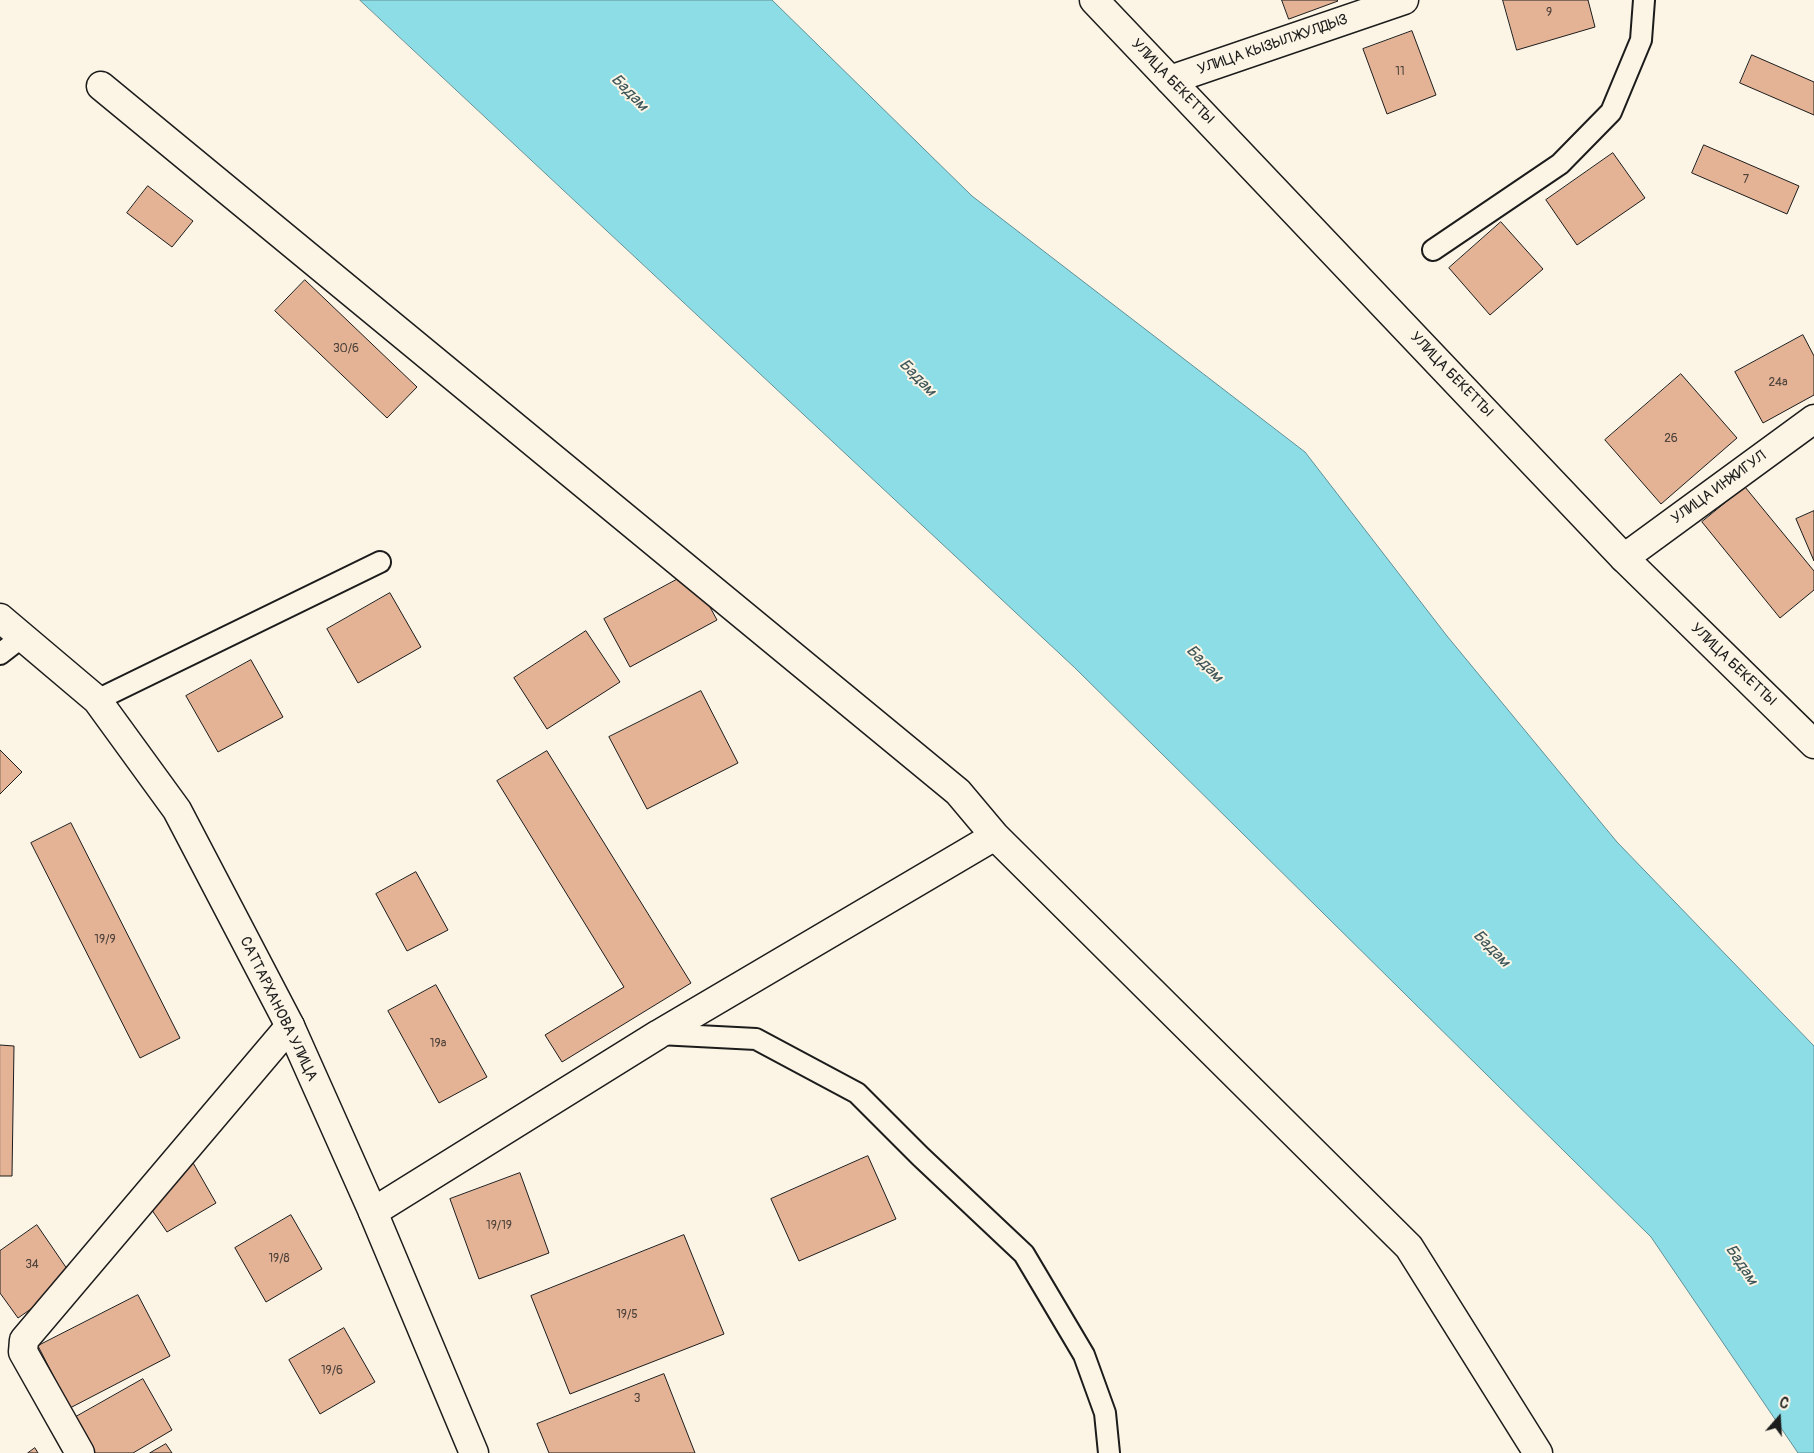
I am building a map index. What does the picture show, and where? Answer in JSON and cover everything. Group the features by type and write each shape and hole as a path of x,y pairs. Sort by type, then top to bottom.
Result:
{"street":[{"name":"УЛИЦА БЕКЕТТЫ","path":"1094,0 1624,558 1814,744"},
{"name":"УЛИЦА КЫЗЫЛ ЖУЛДЫЗ","path":"1170,80 1404,0"},
{"path":"101,86 958,792 995,836 1409,1247 1531,1448"},
{"name":"УЛИЦА ИНЖИГУЛ","path":"1624,558 1814,419"},
{"name":"САТТАРХАНОВА УЛИЦА","path":"0,618 97,700 177,810 290,1026 373,1212 474,1453"},
{"path":"373,1212 659,1034 995,836"},
{"path":"80,1453 24,1352 24,1340 290,1026"}],"lane":[{"path":"1433,250 1560,164 1611,112 1642,40 1644,0"},
{"path":"97,700 380,562"},
{"path":"0,654 22,637"},
{"path":"659,1034 756,1039 857,1093 920,1156 1024,1254 1084,1355 1105,1413 1109,1453"}],"water":[{"name":"Бадам","path":"360,0 772,0 972,196 1305,452 1447,636 1617,842 1814,1046 1814,1453 1798,1453 1651,1237 1075,668"}],"building":[{"path":"1282,0 1337,0 1338,1 1289,19"},
{"path":"1503,0 1588,0 1595,27 1517,50"},
{"path":"1412,31 1436,95 1387,114 1363,49"},
{"path":"1752,55 1814,82 1814,115 1740,83"},
{"path":"1704,145 1799,186 1787,214 1692,173"},
{"path":"1613,153 1645,198 1577,245 1546,200"},
{"path":"148,186 193,221 172,247 127,213"},
{"path":"1501,222 1543,269 1490,315 1449,268"},
{"path":"305,280 417,387 387,418 275,311"},
{"path":"1803,335 1814,356 1814,395 1763,423 1735,372"},
{"path":"1681,374 1737,438 1661,504 1605,440"},
{"path":"1745,487 1814,571 1814,590 1780,618 1702,522"},
{"path":"1814,511 1814,561 1796,519"},
{"path":"691,572 717,620 630,667 604,619"},
{"path":"390,593 421,647 358,683 327,629"},
{"path":"586,631 620,682 547,729 514,678"},
{"path":"251,660 283,717 218,752 186,696"},
{"path":"701,691 738,763 647,809 609,737"},
{"path":"0,750 22,772 0,794"},
{"path":"547,751 691,983 562,1062 545,1035 624,987 497,781"},
{"path":"71,823 180,1038 140,1058 31,843"},
{"path":"416,872 448,930 407,951 376,894"},
{"path":"436,985 487,1077 439,1103 388,1011"},
{"path":"0,1045 14,1046 12,1176 0,1176"},
{"path":"188,1154 216,1203 167,1232 145,1200"},
{"path":"868,1156 896,1219 799,1261 771,1199"},
{"path":"520,1173 549,1253 479,1279 450,1199"},
{"path":"291,1215 322,1269 266,1302 235,1248"},
{"path":"37,1225 74,1279 18,1318 0,1293 0,1251"},
{"path":"684,1235 724,1334 570,1394 531,1296"},
{"path":"138,1295 170,1356 70,1408 38,1346"},
{"path":"344,1328 375,1382 320,1414 289,1360"},
{"path":"664,1374 695,1453 549,1453 537,1424"},
{"path":"143,1379 172,1430 133,1453 94,1453 74,1418"},
{"path":"166,1444 172,1453 150,1453"},
{"path":"35,1448 38,1453 28,1453"}]}
